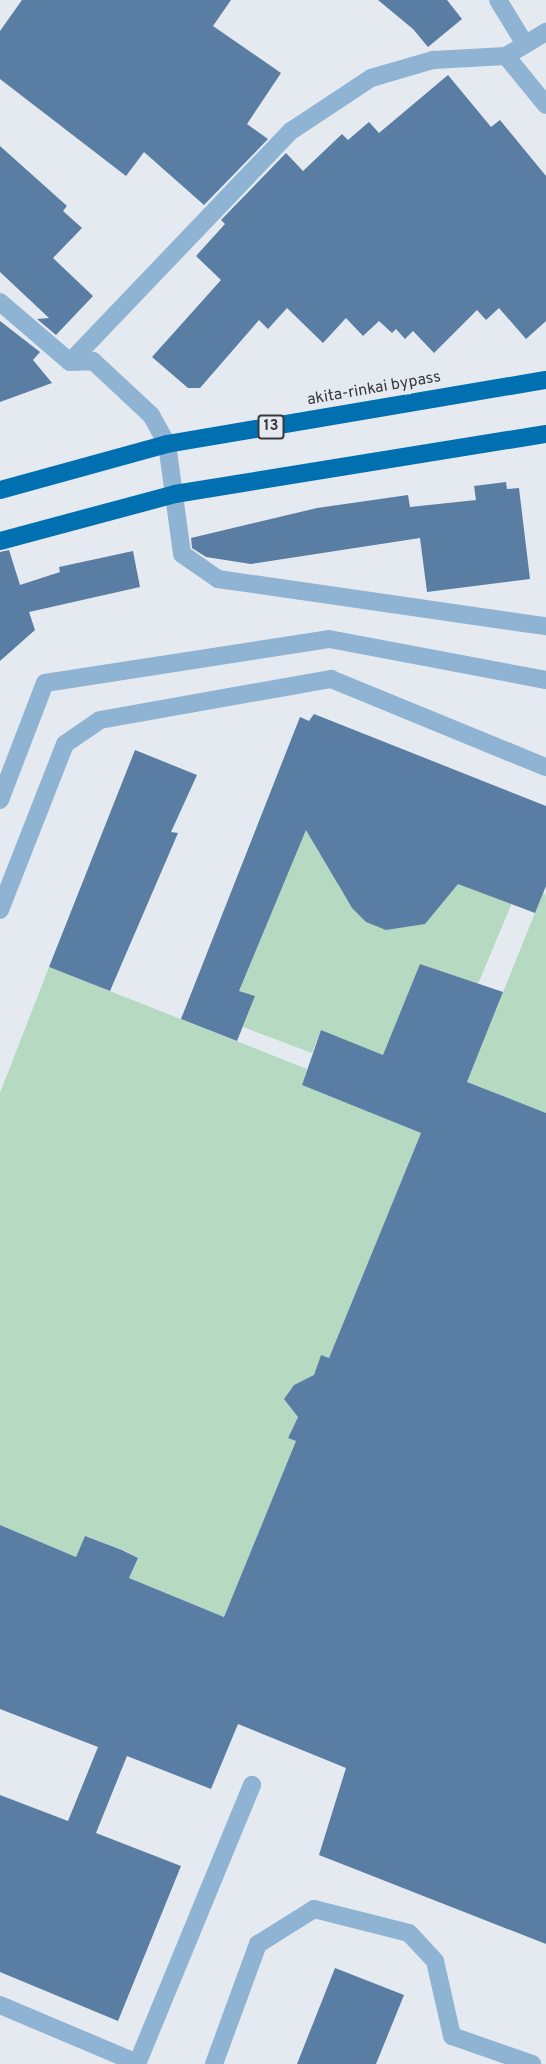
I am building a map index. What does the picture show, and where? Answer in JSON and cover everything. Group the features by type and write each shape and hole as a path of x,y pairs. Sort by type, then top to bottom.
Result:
{"highway":[{"name":"akita-rinkai bypass","path":"0,490 167,444 546,380"},
{"path":"0,541 175,494 546,434"}],"street":[{"path":"498,0 525,44"},
{"path":"70,362 291,131 371,78 433,60 506,56 546,32"},
{"path":"506,56 546,105"},
{"path":"0,302 70,362 93,361 151,415 167,444 182,554 218,579 546,626"},
{"path":"0,800 45,683 329,639 546,680"},
{"path":"0,910 65,744 100,720 331,680 546,767"},
{"path":"0,2005 137,2063 252,1785"},
{"path":"214,2064 258,1944 314,1909 409,1933 435,1961 452,2036 532,2064"}],"green space":[{"path":"322,791 338,885 352,908 367,922 454,882 525,872 478,984 420,964 438,1078 321,1030 312,1053 243,1027 255,996 239,991"},
{"path":"543,893 546,895 546,1113 467,1082"},
{"path":"49,967 307,1069 302,1085 421,1133 329,1358 321,1355 312,1382 304,1380 294,1385 287,1395 298,1417 288,1438 296,1441 224,1617 129,1578 138,1558 126,1551 85,1536 76,1557 0,1525 0,1093"}],"building":[{"path":"22,0 231,0 213,26 281,73 247,124 268,139 204,205 144,152 126,176 0,79 0,31"},
{"path":"378,0 447,0 462,19 428,47 413,29"},
{"path":"448,75 491,127 500,120 546,176 546,321 526,339 499,308 486,320 477,310 434,353 413,331 405,339 396,329 392,333 379,321 363,336 346,318 323,343 287,308 268,329 259,320 200,388 188,388 152,357 221,280 196,256 225,224 221,220 286,153 303,171 342,134 348,140 369,122 379,133"},
{"path":"0,146 67,206 63,211 82,228 53,258 93,296 56,335 37,319 49,318 0,272"},
{"path":"0,321 40,352 33,360 52,383 0,402"},
{"path":"506,482 507,489 519,488 530,579 427,592 420,538 251,564 206,557 192,548 191,538 317,508 408,495 410,507 476,500 474,486"},
{"path":"9,550 20,585 60,572 59,567 133,551 140,587 29,612 35,630 0,661 0,552"},
{"path":"314,714 546,806 546,886 535,913 458,884 425,924 386,930 366,922 352,908 306,830 239,991 255,996 237,1041 181,1019 300,717 309,721"},
{"path":"135,750 197,775 171,832 178,833 110,991 49,967"},
{"path":"420,964 503,992 467,1082 546,1113 546,1944 319,1855 346,1768 238,1724 211,1789 127,1756 96,1833 181,1866 118,2021 0,1972 0,1795 68,1821 98,1747 0,1709 0,1525 76,1557 85,1536 122,1550 138,1558 129,1578 224,1617 296,1441 288,1438 298,1417 284,1399 294,1385 314,1375 321,1355 329,1358 421,1133 302,1085 321,1030 383,1055"},
{"path":"335,1968 404,1995 376,2064 297,2064"}]}
